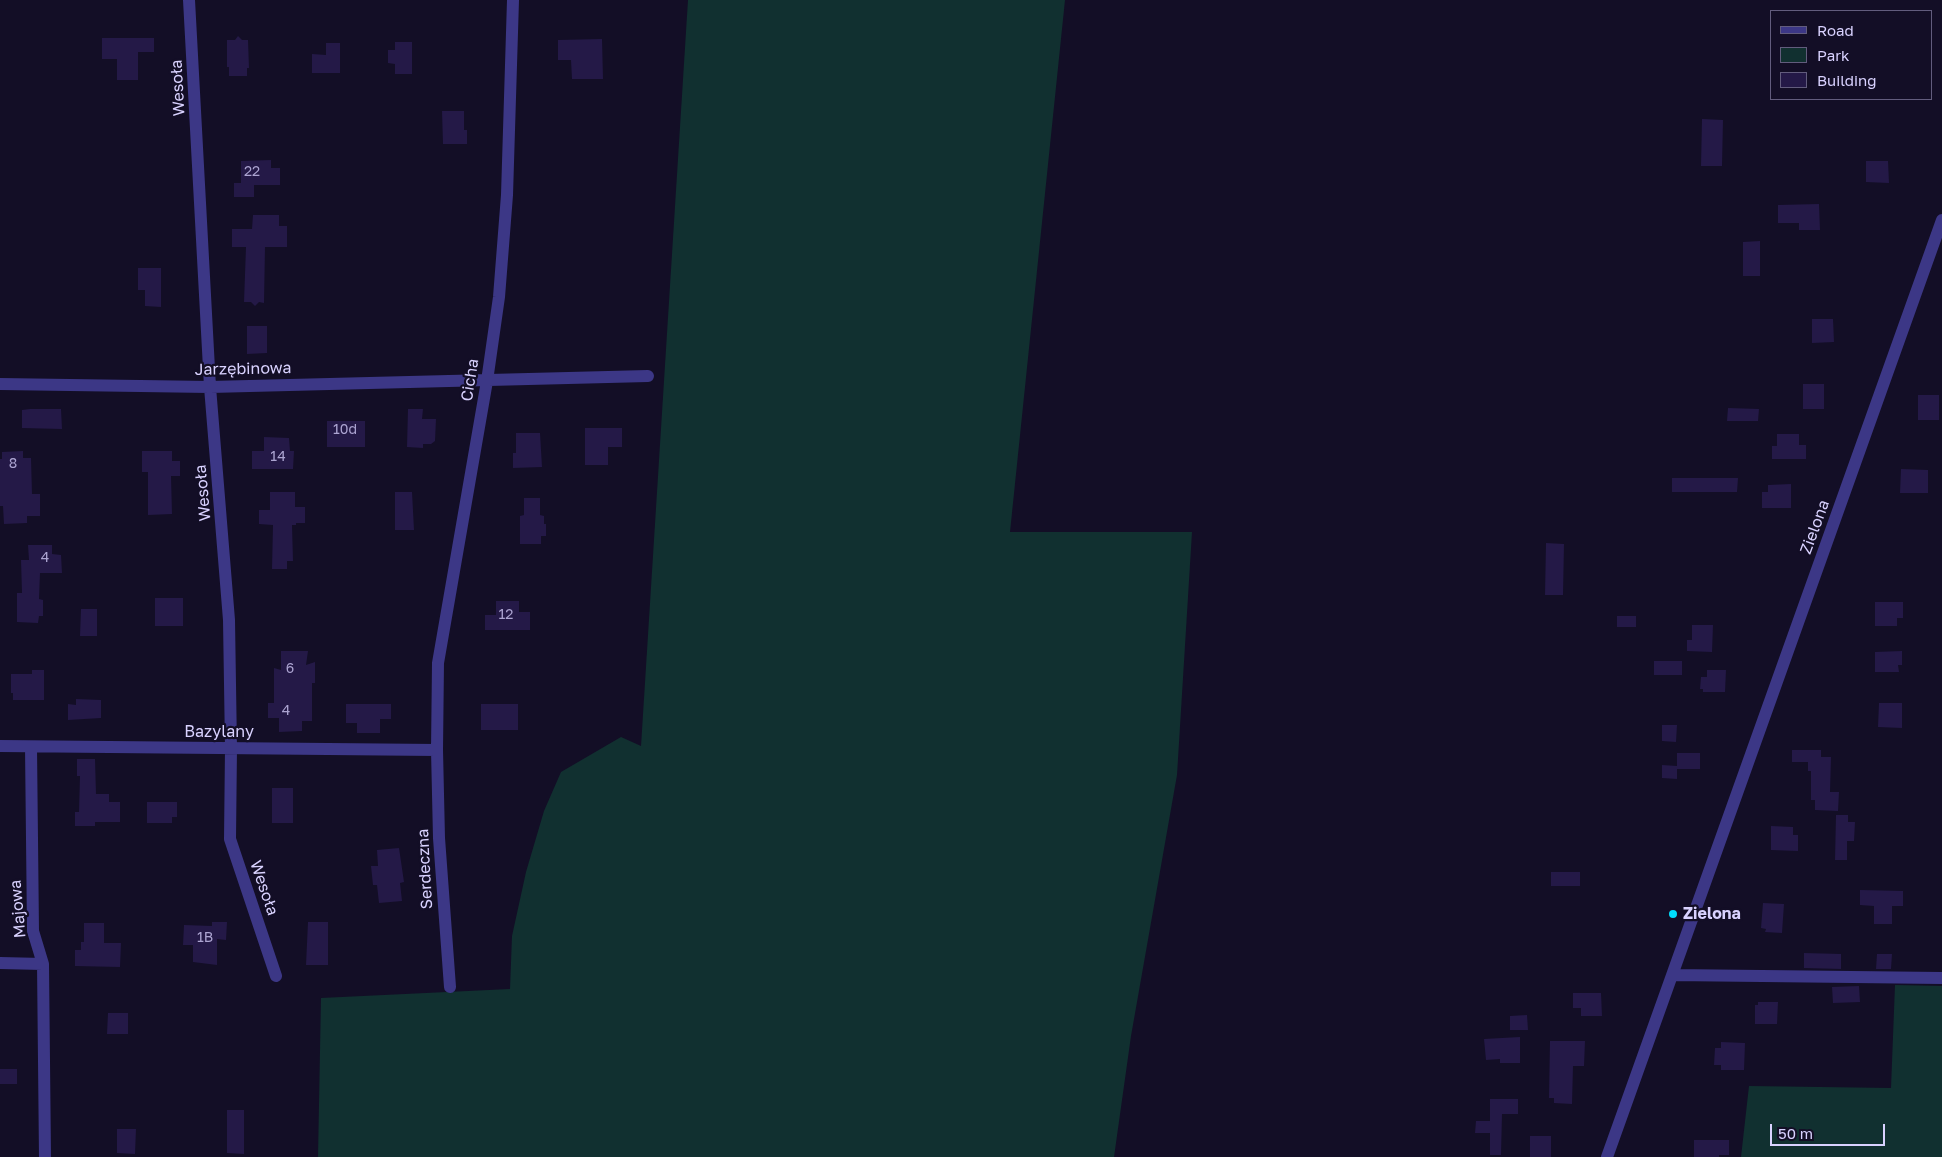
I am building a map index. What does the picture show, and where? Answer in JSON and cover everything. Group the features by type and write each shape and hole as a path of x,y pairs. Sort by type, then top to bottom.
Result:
{"street":[{"name":"Wesoła","path":"189,0 210,387 229,620 230,839 276,976"},
{"name":"Cicha","path":"437,750 438,663 487,381 499,298 507,195 513,6"},
{"name":"Zielona","path":"1607,1157 1942,220"},
{"name":"Jarzębinowa","path":"0,384 210,387 648,376"},
{"name":"Bazylany","path":"0,746 437,750"},
{"name":"Majowa","path":"31,747 33,931 44,964 45,1157"},
{"name":"Serdeczna","path":"437,750 441,866 450,987"},
{"path":"0,963 44,964"},
{"path":"1672,975 1942,978"}],"green space":[{"path":"688,0 1065,0 1010,532 1192,532 1177,775 1131,1036 1114,1157 318,1157 321,998 510,989 512,936 526,872 544,811 561,772 621,737 641,746"},
{"path":"1895,985 1942,986 1942,1157 1741,1157 1749,1086 1891,1088"}],"building":[{"path":"238,36 242,40 248,40 249,68 247,68 247,76 229,76 227,40 235,40"},
{"path":"102,38 154,38 154,52 138,52 138,80 117,80 117,59 102,59"},
{"path":"602,39 603,79 572,79 571,60 558,60 558,40"},
{"path":"395,42 412,42 412,74 395,74 395,64 388,63 388,50 395,50"},
{"path":"326,43 340,43 340,73 312,73 312,54 326,55"},
{"path":"442,111 464,111 464,130 467,130 467,144 443,144"},
{"path":"1702,119 1723,120 1722,166 1701,166"},
{"path":"271,160 271,168 280,168 280,185 254,185 254,197 234,197 234,183 241,183 241,161"},
{"path":"1866,161 1888,161 1889,183 1866,182"},
{"path":"1819,204 1820,230 1799,230 1799,223 1778,223 1778,205"},
{"path":"253,215 279,215 279,226 287,226 287,247 265,247 264,303 259,302 255,306 251,302 244,302 246,247 232,247 232,229 252,229"},
{"path":"1760,241 1760,276 1743,276 1743,242"},
{"path":"138,268 161,268 161,307 145,306 145,290 138,290"},
{"path":"1812,319 1833,319 1834,342 1812,343"},
{"path":"247,326 267,326 267,353 247,354"},
{"path":"1803,384 1824,384 1824,409 1803,409"},
{"path":"1918,395 1939,395 1939,420 1918,420"},
{"path":"1728,408 1759,409 1758,421 1727,421"},
{"path":"61,409 62,429 22,428 22,410"},
{"path":"408,409 423,409 422,419 436,419 435,441 431,444 423,444 423,448 407,447"},
{"path":"327,421 365,421 365,447 327,447"},
{"path":"585,428 622,428 622,447 608,447 608,465 585,465"},
{"path":"516,433 540,433 542,467 513,468 513,453 516,453"},
{"path":"1777,434 1799,434 1799,445 1806,445 1806,459 1772,459 1772,446 1777,446"},
{"path":"264,437 289,438 290,451 294,451 293,469 252,469 252,451 264,451"},
{"path":"23,451 23,458 31,458 32,494 40,494 40,516 27,516 27,523 4,524 3,506 0,506 0,459 2,459 2,452"},
{"path":"142,451 172,451 172,461 180,461 180,476 171,476 172,514 148,515 148,472 142,472"},
{"path":"1901,469 1928,470 1928,493 1900,493"},
{"path":"1672,478 1738,478 1737,492 1672,492"},
{"path":"1791,484 1791,508 1762,508 1762,492 1768,492 1768,485"},
{"path":"270,492 295,492 295,507 305,507 305,523 292,525 293,561 287,561 287,569 272,569 273,525 259,524 259,510 270,510"},
{"path":"395,492 412,492 414,530 395,530"},
{"path":"524,498 540,498 540,515 544,516 544,524 546,524 546,536 541,536 541,544 520,544 520,516 524,515"},
{"path":"1546,543 1564,544 1563,595 1545,595"},
{"path":"28,545 52,545 52,554 61,555 62,573 40,573 39,599 43,600 43,616 39,616 38,623 17,622 17,593 22,593 21,560 29,560"},
{"path":"155,598 183,598 183,626 155,626"},
{"path":"496,601 519,601 519,612 530,612 530,630 485,630 485,615 496,615"},
{"path":"1875,602 1903,602 1903,618 1897,618 1897,626 1875,626"},
{"path":"81,609 97,609 97,636 80,636"},
{"path":"1617,616 1636,616 1636,627 1617,627"},
{"path":"1692,625 1713,625 1712,652 1687,651 1687,640 1692,640"},
{"path":"281,651 308,651 306,665 315,662 315,683 312,683 312,721 302,721 302,731 279,732 279,718 268,718 268,703 274,703 274,668 281,670"},
{"path":"1902,651 1902,665 1898,665 1899,672 1875,672 1875,652"},
{"path":"1654,661 1682,661 1682,675 1654,675"},
{"path":"32,670 44,670 44,700 13,700 11,674 32,674"},
{"path":"1707,670 1726,670 1725,692 1703,692 1703,689 1700,689 1701,677 1707,677"},
{"path":"76,699 101,700 101,718 68,720 68,704 76,705"},
{"path":"1879,703 1902,703 1902,728 1878,727"},
{"path":"346,704 391,704 391,719 380,719 380,733 357,733 357,723 346,723"},
{"path":"481,704 518,704 518,730 481,730"},
{"path":"1662,725 1677,725 1676,742 1662,741"},
{"path":"1792,750 1821,750 1821,757 1831,757 1830,792 1839,792 1838,811 1815,810 1815,800 1811,800 1811,771 1808,771 1808,762 1792,762"},
{"path":"1677,753 1700,753 1700,769 1677,769"},
{"path":"77,759 95,759 96,794 109,794 109,802 120,802 120,822 95,822 95,826 75,826 75,812 79,812 80,776 77,776"},
{"path":"1662,765 1677,766 1677,779 1662,778"},
{"path":"272,788 293,788 293,823 272,823"},
{"path":"147,802 177,802 177,817 172,817 172,823 147,823"},
{"path":"1836,815 1848,815 1848,822 1855,822 1854,841 1847,841 1847,860 1835,860"},
{"path":"1771,826 1793,827 1793,835 1798,835 1798,851 1771,850"},
{"path":"399,848 404,882 400,883 402,901 379,903 377,885 373,885 371,866 378,866 377,850"},
{"path":"1551,872 1580,872 1580,886 1551,886"},
{"path":"1860,890 1903,891 1903,906 1892,906 1892,924 1874,924 1874,906 1860,905"},
{"path":"1763,903 1784,904 1782,933 1765,932 1766,929 1761,928"},
{"path":"212,922 227,922 226,940 217,939 217,965 193,962 193,945 183,945 184,925 212,926"},
{"path":"308,922 328,922 328,965 306,965"},
{"path":"84,923 104,923 104,943 121,943 120,967 75,966 75,950 81,950 81,942 84,942"},
{"path":"1804,953 1841,954 1841,969 1804,968"},
{"path":"1877,954 1892,954 1891,969 1876,969"},
{"path":"1859,986 1860,1002 1833,1003 1832,987"},
{"path":"1573,993 1601,993 1602,1016 1581,1016 1581,1008 1573,1008"},
{"path":"1758,1002 1778,1002 1777,1024 1755,1024 1755,1005 1758,1005"},
{"path":"108,1013 128,1013 128,1034 107,1034"},
{"path":"1527,1015 1528,1030 1510,1030 1510,1016"},
{"path":"1520,1037 1520,1063 1500,1063 1500,1059 1486,1060 1484,1039"},
{"path":"1550,1041 1585,1041 1584,1066 1573,1066 1572,1104 1554,1103 1554,1098 1549,1098"},
{"path":"1721,1042 1745,1043 1744,1070 1721,1070 1721,1065 1714,1065 1715,1048 1721,1048"},
{"path":"0,1069 17,1069 17,1084 0,1084"},
{"path":"1490,1099 1518,1099 1518,1114 1502,1114 1501,1155 1490,1155 1490,1133 1475,1133 1476,1121 1490,1121"},
{"path":"227,1110 244,1110 244,1154 227,1153"},
{"path":"117,1129 136,1129 135,1154 117,1153"},
{"path":"1530,1136 1551,1136 1551,1157 1530,1157"},
{"path":"1694,1140 1729,1140 1729,1155 1694,1157"}],"place":[{"name":"Zielona","path":"1673,914"}]}
